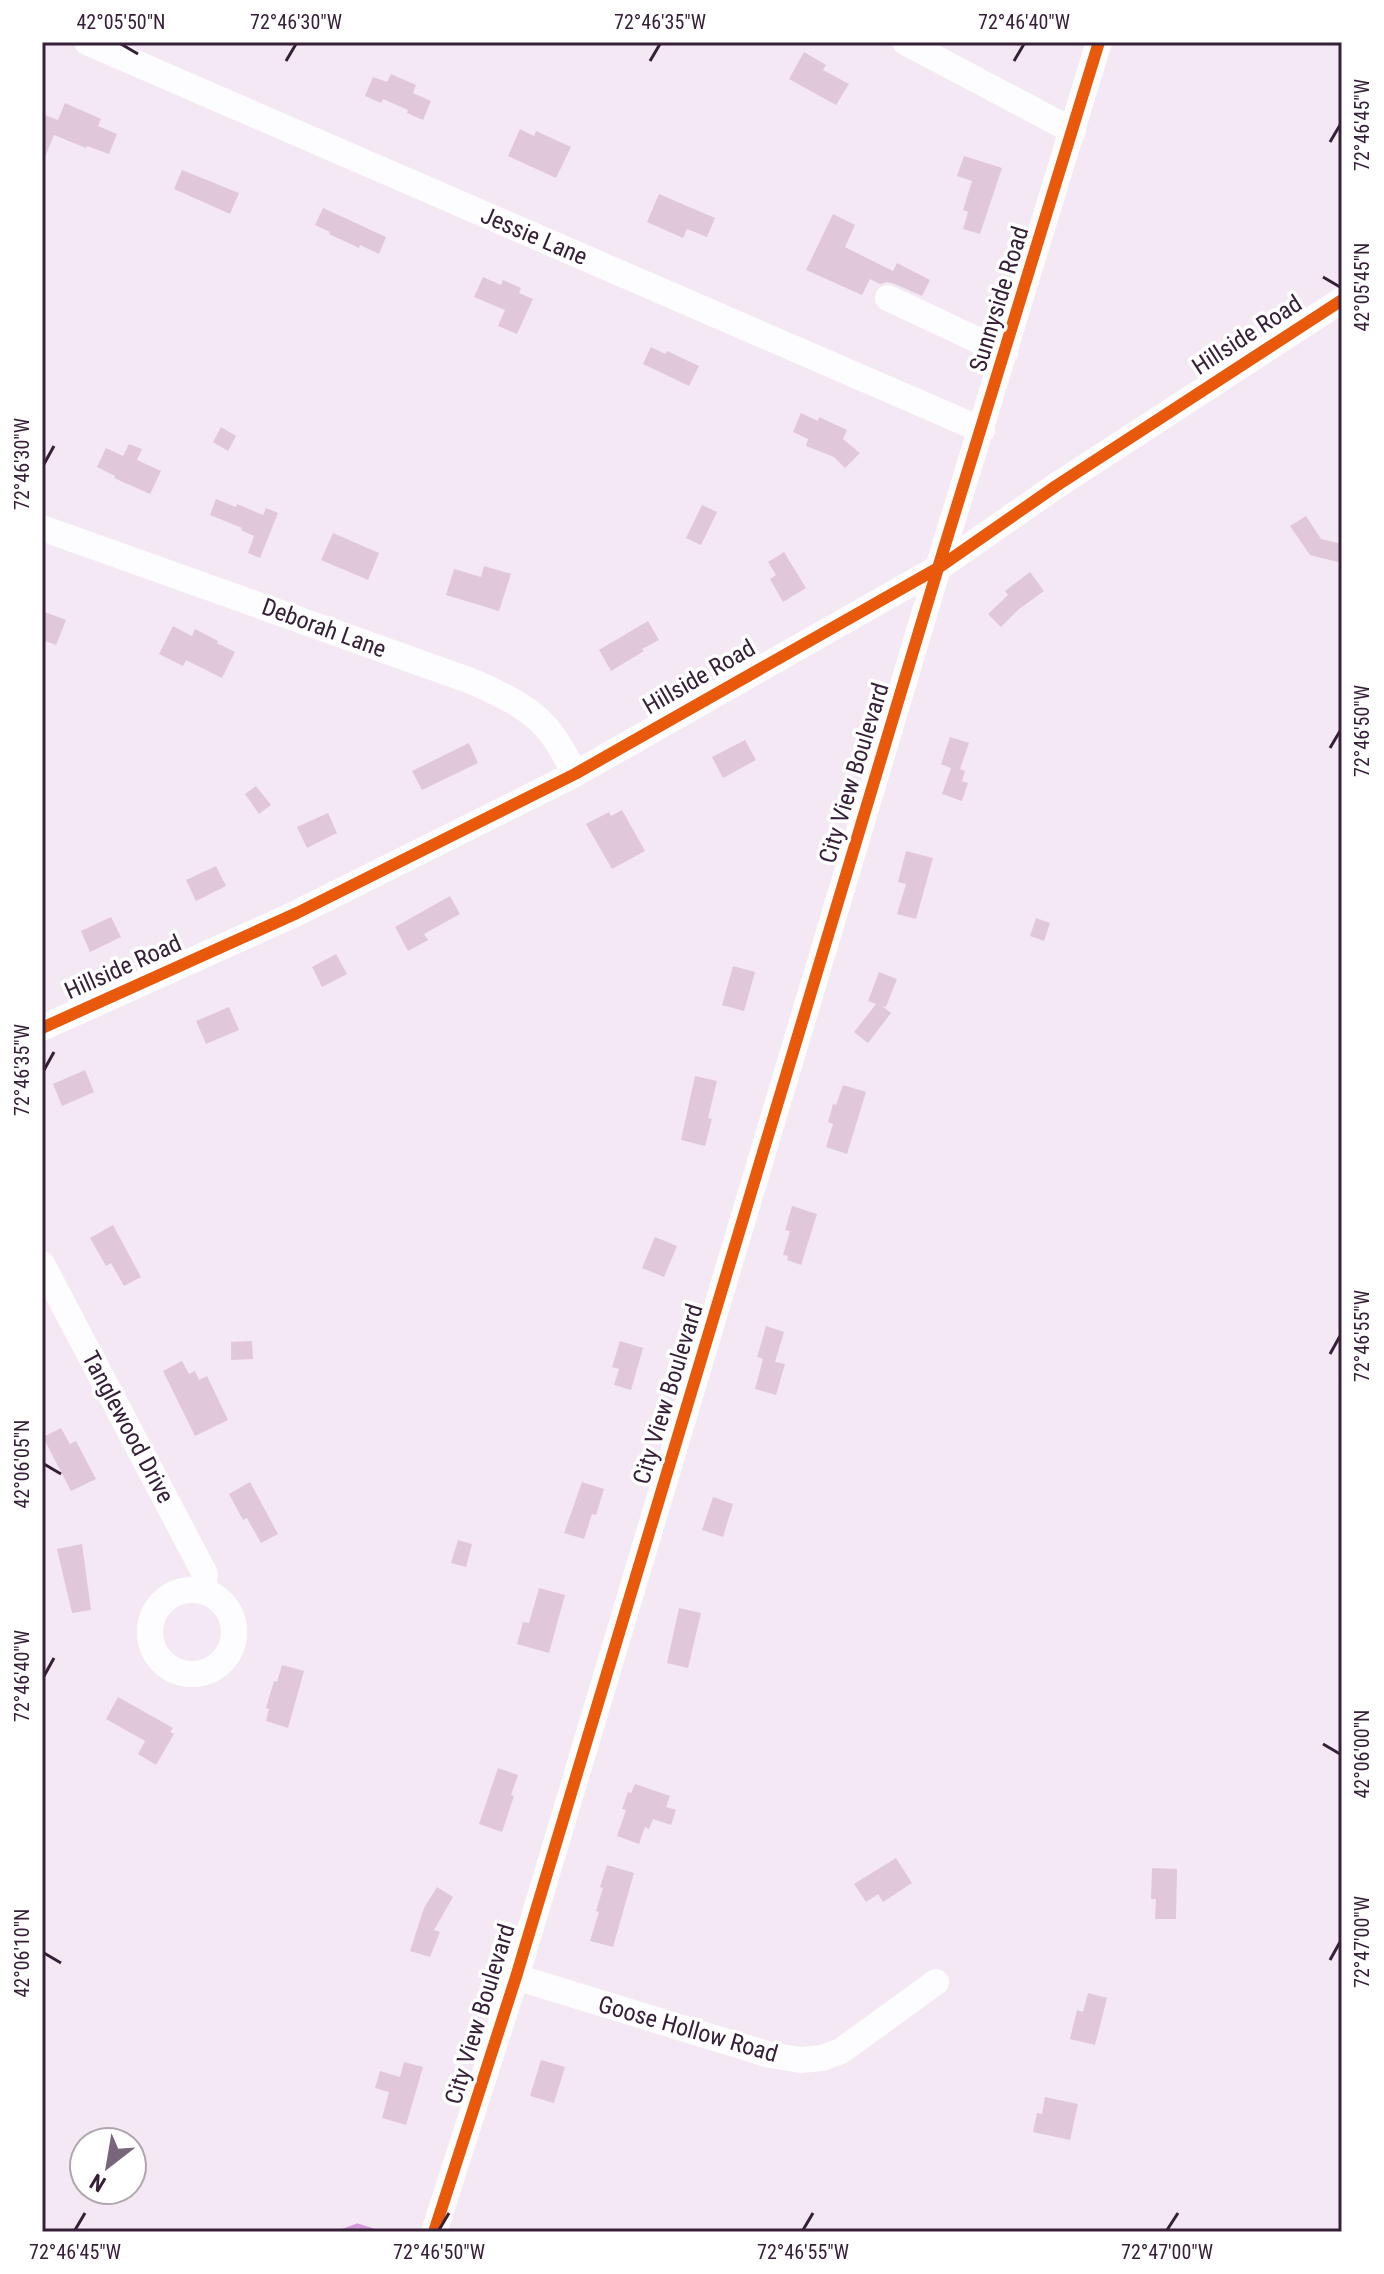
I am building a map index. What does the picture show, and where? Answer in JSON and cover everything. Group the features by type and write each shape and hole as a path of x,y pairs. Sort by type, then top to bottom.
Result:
{"street":[{"name":"Jessie Lane","path":"87,42 982,430"},
{"path":"905,42 1073,131"},
{"name":"Sunnyside Road","path":"938,568 1099,42"},
{"path":"888,298 1005,353"},
{"name":"Hillside Road","path":"42,1028 297,913 575,774 938,568 1056,486 1342,300"},
{"name":"Deborah Lane","path":"42,528 471,681 520,705 537,719 552,734 575,774"},
{"name":"City View Boulevard","path":"435,2230 516,1977 938,568"},
{"name":"Tanglewood Drive","path":"42,1264 205,1574 202,1591"},
{"name":"Goose Hollow Road","path":"516,1977 770,2055 801,2060 822,2058 841,2051 936,1982"}],"building":[{"path":"804,52 826,65 823,70 849,84 836,105 789,79"},
{"path":"391,74 416,85 413,93 431,101 423,120 383,99 381,103 365,96 373,77 387,82"},
{"path":"65,103 101,119 98,126 117,134 109,154 54,135 42,164 42,114 58,120"},
{"path":"520,129 534,136 536,131 571,147 556,178 508,156"},
{"path":"964,156 1002,168 980,234 963,229 968,212 963,210 972,181 957,176"},
{"path":"182,170 239,193 230,214 174,189"},
{"path":"659,194 715,218 707,237 687,229 683,238 647,222"},
{"path":"323,208 386,237 379,254 360,245 359,248 315,225"},
{"path":"833,214 855,225 845,247 893,271 897,263 930,280 922,296 895,284 880,284 870,279 862,295 806,270"},
{"path":"483,277 501,285 503,280 521,288 519,293 533,299 517,334 498,326 505,310 474,297"},
{"path":"651,347 699,366 689,386 643,364"},
{"path":"801,413 818,421 819,417 847,430 843,439 860,453 845,468 834,457 806,446 808,439 793,432"},
{"path":"221,427 236,436 228,451 213,442"},
{"path":"129,444 142,449 137,460 161,471 150,494 97,467 106,448 123,456"},
{"path":"216,499 263,515 266,508 278,513 260,558 248,553 254,536 210,515"},
{"path":"702,505 717,512 701,545 686,538"},
{"path":"1306,516 1321,539 1342,544 1342,563 1310,555 1290,526"},
{"path":"333,533 379,553 368,580 321,560"},
{"path":"784,552 806,588 783,602 770,579 776,575 768,562"},
{"path":"484,566 511,574 499,611 446,595 454,569 481,577"},
{"path":"1030,572 1044,591 1001,627 988,614 1008,595 1005,591"},
{"path":"42,611 66,620 56,645 42,640"},
{"path":"648,621 659,640 611,671 599,650"},
{"path":"173,626 192,636 195,629 235,652 222,678 186,660 183,666 159,654"},
{"path":"950,737 969,743 960,769 965,771 962,781 968,783 962,801 942,794 951,768 941,764"},
{"path":"745,740 756,760 723,778 712,757"},
{"path":"469,743 478,763 422,790 412,771"},
{"path":"256,786 271,805 259,814 245,794"},
{"path":"622,810 645,851 612,869 586,824 609,812 611,816"},
{"path":"328,813 337,833 307,848 297,827"},
{"path":"906,851 933,858 916,919 897,914 906,884 898,882"},
{"path":"216,866 226,886 196,901 186,880"},
{"path":"450,896 460,914 424,934 428,940 408,951 395,927"},
{"path":"111,917 121,937 90,952 81,931"},
{"path":"1036,918 1050,923 1044,941 1030,936"},
{"path":"336,954 347,974 322,987 312,967"},
{"path":"733,966 755,972 744,1011 722,1005"},
{"path":"879,972 897,979 886,1007 882,1006 891,1013 868,1043 854,1032 876,1004 868,1001"},
{"path":"229,1007 239,1030 206,1044 196,1021"},
{"path":"85,1070 94,1092 62,1106 53,1084"},
{"path":"695,1076 717,1081 705,1146 681,1140"},
{"path":"843,1085 866,1092 847,1154 826,1147 833,1124 828,1122"},
{"path":"792,1206 817,1214 801,1265 787,1260 788,1256 783,1255 790,1231 785,1230"},
{"path":"113,1225 141,1277 124,1286 111,1263 106,1266 90,1238"},
{"path":"655,1237 677,1246 664,1277 642,1268"},
{"path":"766,1326 784,1332 775,1362 785,1364 776,1395 755,1389 763,1359 757,1357"},
{"path":"252,1341 253,1359 231,1360 231,1342"},
{"path":"620,1341 643,1348 631,1390 614,1385 619,1369 612,1367"},
{"path":"182,1361 189,1374 195,1371 199,1380 207,1376 228,1420 195,1436 163,1371"},
{"path":"61,1428 70,1444 76,1441 96,1479 71,1491 43,1437"},
{"path":"250,1482 278,1534 261,1543 247,1518 243,1520 229,1494"},
{"path":"582,1482 604,1489 584,1539 564,1533"},
{"path":"713,1497 733,1504 723,1537 702,1530"},
{"path":"458,1540 472,1544 466,1567 451,1563"},
{"path":"82,1544 91,1610 72,1613 57,1549"},
{"path":"539,1588 565,1595 549,1653 517,1644 523,1622 529,1623"},
{"path":"679,1608 701,1613 688,1668 667,1663"},
{"path":"282,1665 304,1671 288,1728 266,1721 269,1709 266,1708"},
{"path":"118,1697 173,1728 170,1732 174,1734 156,1765 138,1754 145,1741 106,1719"},
{"path":"498,1768 518,1775 502,1832 479,1824"},
{"path":"635,1784 670,1796 666,1807 676,1810 671,1825 653,1819 649,1829 645,1827 639,1844 617,1836 626,1810 622,1809 628,1792 631,1793"},
{"path":"896,1858 912,1883 883,1902 878,1894 866,1902 854,1884"},
{"path":"607,1865 634,1873 613,1947 590,1941 599,1912 596,1911 603,1888 600,1887"},
{"path":"1152,1868 1177,1869 1176,1919 1155,1919 1156,1899 1151,1899"},
{"path":"437,1887 453,1897 434,1930 440,1932 430,1957 410,1951 424,1908"},
{"path":"1088,1993 1107,1998 1095,2045 1070,2039 1077,2010 1083,2012"},
{"path":"541,2060 565,2067 554,2103 530,2096"},
{"path":"404,2062 423,2067 406,2125 382,2118 389,2092 375,2088 380,2071 400,2077"},
{"path":"1045,2097 1078,2104 1070,2140 1033,2132 1037,2113 1042,2114"}],"waterway":[{"path":"341,2232 357,2226 376,2232"}],"cycle path":[{"path":"434,2232 516,1977 938,568 1099,42"},
{"path":"42,1028 297,913 575,774 938,568 1056,486 1342,300"}]}
